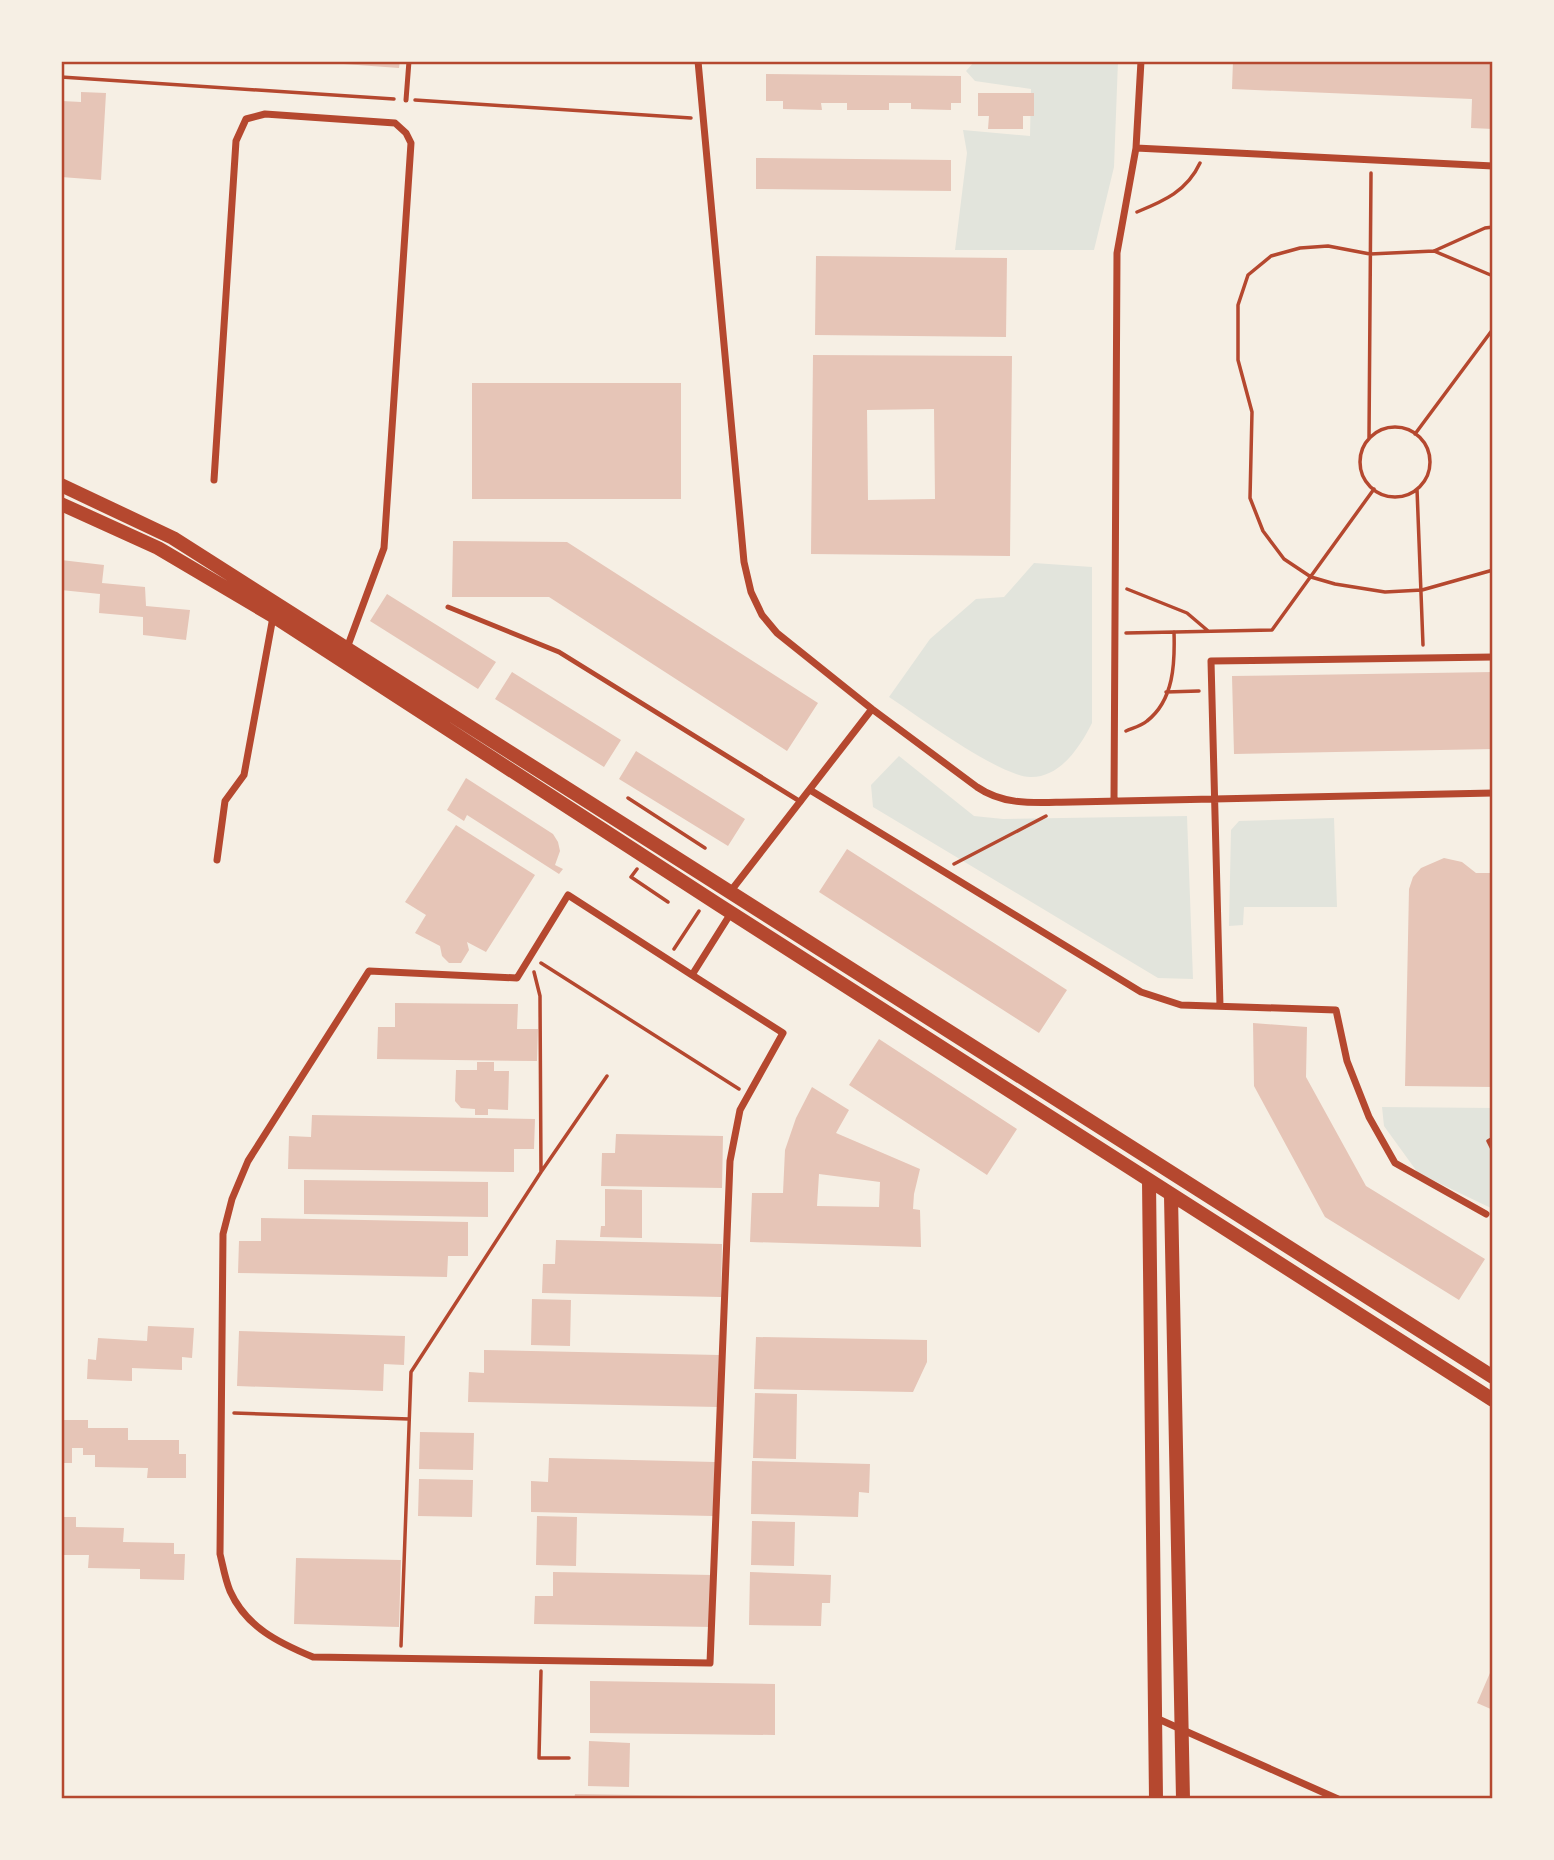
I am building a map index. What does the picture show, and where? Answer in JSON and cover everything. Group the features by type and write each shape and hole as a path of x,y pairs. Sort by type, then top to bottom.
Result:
{"main road":[{"path":"61,485 173,538 1493,1377"},
{"path":"61,504 158,548 273,616 707,898 1493,1400"},
{"path":"1150,1181 1157,1799"},
{"path":"1171,1196 1183,1799"}],"street":[{"path":"698,61 744,562 751,592 762,615 777,633 872,709 997,799 1017,802 1073,802 1493,793"},
{"path":"1114,800 1118,253 1136,148 1141,61"},
{"path":"214,480 236,141 246,119 265,114 396,123 411,143 384,548 347,648"},
{"path":"1136,148 1493,166"},
{"path":"217,860 225,801 244,775 273,616"},
{"path":"1220,1006 1211,661 1493,657"},
{"path":"730,892 872,709"},
{"path":"810,790 1141,992 1181,1005 1336,1010 1347,1062 1369,1117 1395,1163 1486,1213"},
{"path":"568,895 667,960 783,1033 748,1094 735,1125 730,1161 710,1663 313,1657 277,1642 250,1620 230,1592 220,1554 223,1234 232,1199 247,1161 369,971 517,978 568,895"},
{"path":"692,975 731,913"},
{"path":"1156,1718 1338,1799"}],"lane":[{"path":"406,100 409,61"},
{"path":"448,607 559,652 801,802"}],"path":[{"path":"61,77 703,119"},
{"path":"1124,218 1165,200 1183,188 1195,175 1206,152"},
{"path":"1369,438 1371,160"},
{"path":"1493,227 1434,251 1370,254 1328,246 1300,248 1271,256 1248,275 1238,305 1238,360 1252,411 1250,498 1263,531 1284,559 1311,577 1385,592 1422,590 1493,570"},
{"path":"1434,251 1493,275"},
{"path":"1415,434 1493,329"},
{"path":"1389,427 1400,427 1415,434 1427,447 1430,458 1429,470 1424,480 1417,489 1407,494 1384,495 1374,489 1361,471 1362,448 1369,438 1389,427"},
{"path":"1115,634 1272,630 1374,489"},
{"path":"1417,489 1424,657"},
{"path":"1115,585 1187,613 1208,631"},
{"path":"1114,736 1146,722 1159,708 1175,664 1174,632"},
{"path":"1166,692 1212,690"},
{"path":"628,798 705,848"},
{"path":"943,870 1073,802"},
{"path":"631,877 668,902"},
{"path":"667,960 707,898"},
{"path":"531,956 748,1094"},
{"path":"531,956 540,996 541,1172"},
{"path":"401,1659 411,1372 607,1076"},
{"path":"1493,1138 1488,1141 1493,1151"},
{"path":"222,1412 410,1419"},
{"path":"541,1661 539,1758 569,1758"}],"shaded area":[{"path":"975,61 1118,61 1114,167 1094,250 955,250 967,153 963,130 1030,136 1031,89 975,81 966,71"},
{"path":"1034,563 1092,567 1092,723 1075,751 1060,767 1041,776 1030,777 999,767 979,756 889,697 930,639 976,599 1004,597"},
{"path":"899,756 974,816 1003,819 1187,816 1193,979 1158,978 873,807 871,785"},
{"path":"1334,818 1337,907 1244,907 1243,925 1229,926 1231,830 1239,821"},
{"path":"1382,1107 1493,1108 1493,1209 1418,1173 1384,1126"}],"building":[{"path":"330,61 400,61 399,68"},
{"path":"1233,61 1493,61 1493,129 1471,128 1472,99 1232,89"},
{"path":"766,74 961,76 961,103 951,103 951,110 911,109 911,103 889,103 889,110 847,110 847,103 821,103 822,110 783,109 783,101 766,101"},
{"path":"81,92 106,93 101,180 61,177 62,101 81,102"},
{"path":"978,93 1034,93 1034,116 1023,116 1023,129 988,129 989,116 978,116"},
{"path":"756,158 951,160 951,191 756,189"},
{"path":"816,256 1007,258 1006,337 815,335"},
{"path":"813,355 1012,356 1010,556 811,554","holes":["934,409 935,499 868,500 867,410"]},
{"path":"472,383 681,383 681,499 472,499"},
{"path":"453,541 567,542 818,703 787,751 549,597 452,597"},
{"path":"61,560 104,565 102,583 145,587 146,606 190,610 186,640 143,635 143,617 99,613 100,594 61,590"},
{"path":"387,594 496,662 478,689 370,621"},
{"path":"512,672 621,740 604,767 495,699"},
{"path":"1493,672 1493,749 1234,754 1232,676"},
{"path":"636,751 745,819 728,846 619,779"},
{"path":"466,778 553,834 560,851 555,865 563,869 559,874 467,815 464,821 447,810"},
{"path":"456,825 535,875 486,952 467,942 469,950 461,963 449,963 442,956 440,946 415,933 426,915 405,902"},
{"path":"847,849 1067,990 1039,1033 819,892"},
{"path":"1444,858 1462,862 1476,873 1493,873 1493,1087 1405,1086 1409,889 1413,877 1421,868"},
{"path":"395,1003 518,1004 517,1029 538,1029 537,1061 377,1059 378,1027 395,1027"},
{"path":"1253,1023 1307,1027 1306,1077 1366,1186 1485,1259 1459,1300 1325,1217 1254,1086"},
{"path":"879,1039 1017,1129 987,1175 849,1085"},
{"path":"477,1062 494,1062 494,1071 509,1071 508,1110 488,1109 488,1115 475,1115 475,1109 461,1108 455,1101 456,1070 477,1070"},
{"path":"812,1087 849,1110 836,1133 920,1169 913,1209 920,1210 921,1247 750,1242 752,1193 783,1193 785,1150 796,1118","holes":["819,1174 880,1182 879,1207 817,1206"]},
{"path":"312,1115 535,1119 534,1149 514,1149 514,1172 288,1169 289,1136 311,1137"},
{"path":"616,1134 723,1136 722,1188 601,1186 602,1153 615,1153"},
{"path":"304,1180 488,1182 488,1217 304,1214"},
{"path":"605,1189 642,1190 642,1238 600,1237 601,1226 605,1226"},
{"path":"261,1218 468,1222 468,1256 448,1256 447,1277 238,1273 239,1241 261,1241"},
{"path":"556,1240 722,1244 721,1297 542,1293 543,1264 555,1264"},
{"path":"532,1299 571,1300 570,1346 531,1345"},
{"path":"148,1326 194,1328 192,1358 182,1357 182,1370 132,1368 132,1381 87,1379 88,1359 96,1360 98,1338 147,1341"},
{"path":"239,1331 405,1336 404,1365 384,1364 383,1391 237,1386"},
{"path":"756,1337 927,1340 927,1362 913,1392 754,1389"},
{"path":"484,1350 719,1355 718,1407 468,1402 469,1372 484,1373"},
{"path":"755,1393 797,1394 796,1459 753,1458"},
{"path":"61,1420 88,1420 88,1428 128,1428 128,1440 179,1440 179,1454 186,1454 186,1478 147,1478 148,1468 95,1467 95,1455 83,1455 83,1448 72,1448 72,1463 61,1463"},
{"path":"420,1432 474,1433 473,1470 419,1469"},
{"path":"549,1458 715,1462 713,1516 531,1512 531,1481 548,1482"},
{"path":"752,1461 870,1464 869,1493 859,1492 858,1517 751,1514"},
{"path":"419,1479 473,1480 472,1517 418,1516"},
{"path":"537,1516 577,1517 576,1566 536,1565"},
{"path":"61,1517 76,1517 76,1527 124,1528 123,1542 174,1543 174,1554 185,1554 184,1580 140,1579 140,1569 88,1568 89,1555 61,1555"},
{"path":"752,1521 795,1522 794,1566 751,1565"},
{"path":"296,1558 401,1560 399,1627 294,1624"},
{"path":"553,1572 712,1575 712,1627 534,1624 535,1596 553,1596"},
{"path":"750,1572 831,1575 830,1603 822,1603 821,1626 749,1625"},
{"path":"1493,1666 1493,1710 1477,1703"},
{"path":"590,1681 775,1684 775,1735 590,1733"},
{"path":"589,1741 630,1743 629,1787 588,1786"},
{"path":"575,1794 699,1796 699,1799 574,1799"}]}
